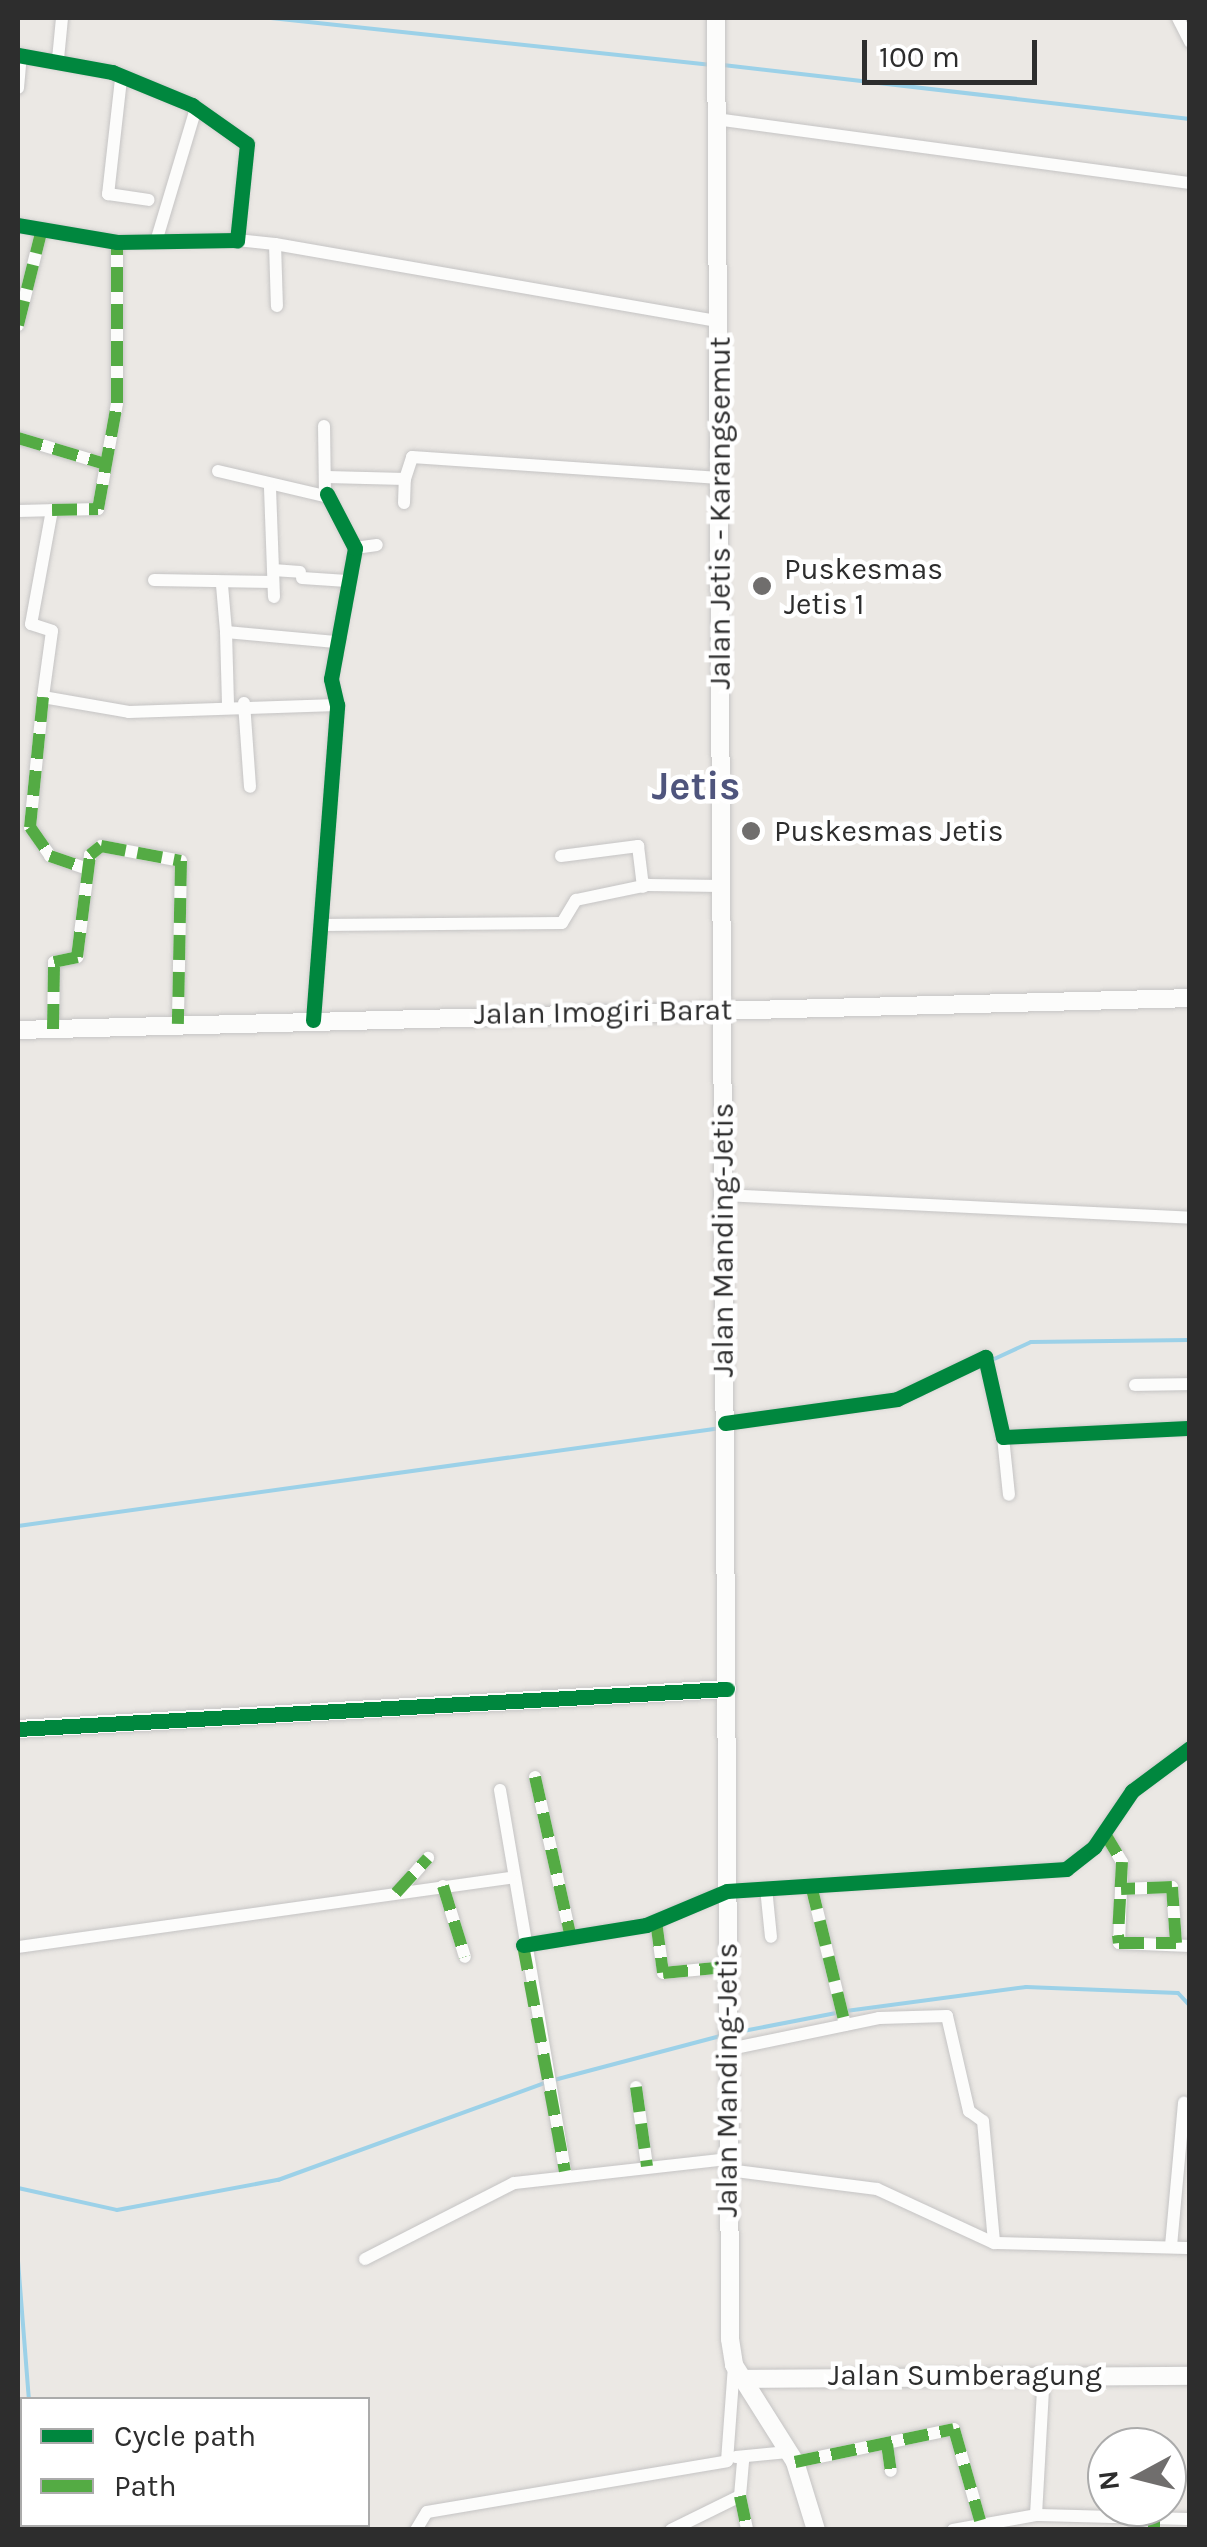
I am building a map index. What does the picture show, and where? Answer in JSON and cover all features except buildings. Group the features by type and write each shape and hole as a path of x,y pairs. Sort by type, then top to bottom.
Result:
{"main road":[{"name":"Jalan Jetis - Karangsemut","path":"716,18 721,1009"},
{"name":"Jalan Imogiri Barat","path":"18,1030 1190,998"},
{"name":"Jalan Manding-Jetis","path":"721,1009 725,2047 738,2372"},
{"path":"18,1729 726,1689"},
{"path":"738,2372 791,2457 816,2530"},
{"name":"Jalan Sumberagung","path":"738,2372 1043,2379 1190,2376"}],"street":[{"path":"58,59 62,18"},
{"path":"1178,18 1190,42"},
{"path":"18,88 20,56 58,59 196,108 245,136 236,240"},
{"path":"122,80 108,194 149,200"},
{"path":"158,235 196,108"},
{"path":"716,120 1190,183"},
{"path":"18,225 117,242 158,235 275,244 720,322"},
{"path":"18,325 42,229"},
{"path":"18,510 94,513 117,402 117,242"},
{"path":"275,244 277,306"},
{"path":"313,1020 337,705 336,642 355,548 327,494 324,426"},
{"path":"18,438 105,464"},
{"path":"404,503 405,478 414,457 720,478"},
{"path":"218,471 270,488 327,494"},
{"path":"327,477 405,478"},
{"path":"270,488 274,583"},
{"path":"52,510 31,624 52,630 30,827 50,856 88,868"},
{"path":"355,548 377,545"},
{"path":"154,580 222,585 274,583 301,575 347,581"},
{"path":"222,585 228,704"},
{"path":"226,632 336,642"},
{"path":"43,696 129,712 228,704 337,705"},
{"path":"244,704 250,787"},
{"path":"560,856 638,846 644,886"},
{"path":"53,1029 54,962 78,954 88,868 96,847 178,857 178,1024"},
{"path":"320,924 562,923 572,901 644,886 720,886"},
{"path":"724,1194 1190,1218"},
{"path":"724,1426 897,1399 985,1357 1004,1437 1009,1495"},
{"path":"1135,1386 1190,1384"},
{"path":"1004,1437 1190,1428"},
{"path":"523,1946 656,1921 727,1891 1061,1870 1109,1838 1132,1791 1190,1748"},
{"path":"535,1777 570,1938"},
{"path":"500,1790 542,2068 565,2171"},
{"path":"1109,1838 1120,1889 1119,1943 1183,1944 1172,1887 1120,1889"},
{"path":"396,1893 428,1858"},
{"path":"18,1946 511,1878"},
{"path":"811,1885 845,2023"},
{"path":"443,1886 465,1957"},
{"path":"766,1888 771,1937"},
{"path":"656,1921 664,1973 726,1967"},
{"path":"725,2047 924,2011 947,2016 969,2111 983,2122 994,2243"},
{"path":"636,2087 647,2166"},
{"path":"1171,2246 1184,2103"},
{"path":"365,2259 479,2194 565,2171 728,2164 877,2189 994,2243 1190,2248"},
{"path":"738,2372 740,2496 747,2530"},
{"path":"1036,2515 1043,2379"},
{"path":"416,2530 426,2512 738,2458 791,2457 954,2429 980,2520"},
{"path":"891,2438 891,2471"},
{"path":"671,2530 740,2496"},
{"path":"953,2530 980,2520 1036,2515 1087,2518"}],"waterway":[{"path":"271,18 709,65"},
{"path":"723,65 1190,119"},
{"path":"992,1360 1031,1342 1190,1340"},
{"path":"899,1404 922,1394"},
{"path":"18,1526 721,1428"},
{"path":"846,2011 1026,1987 1178,1993 1190,2006"},
{"path":"733,2033 836,2013"},
{"path":"554,2080 724,2035"},
{"path":"18,2188 117,2210 278,2180 545,2083"},
{"path":"18,2261 29,2397"}],"marked path":[{"path":"18,325 42,229"},
{"path":"52,510 98,509 117,403 117,242"},
{"path":"18,438 105,464"},
{"path":"43,697 30,827 50,856 88,869"},
{"path":"53,1029 54,962 77,957 90,855 101,846 181,861 178,1024"},
{"path":"535,1777 571,1938"},
{"path":"1104,1832 1122,1862 1118,1935 1119,1943 1176,1943 1172,1887 1121,1889"},
{"path":"396,1893 428,1858"},
{"path":"811,1885 845,2025"},
{"path":"443,1886 465,1957"},
{"path":"656,1921 663,1973 726,1967"},
{"path":"523,1945 565,2171"},
{"path":"636,2087 647,2166"},
{"path":"795,2462 954,2429 980,2520"},
{"path":"887,2444 891,2471"},
{"path":"740,2496 747,2530"}],"cycle path":[{"path":"18,55 112,72 192,105 247,144 237,240 117,242 18,225"},
{"path":"313,1020 337,705 331,679 355,548 327,494"},
{"path":"725,1423 897,1399 985,1357 1003,1437 1190,1428"},
{"path":"18,1729 727,1689"},
{"path":"523,1945 646,1925 727,1891 1066,1869 1094,1847 1132,1791 1190,1748"}],"place":[{"name":"Puskesmas Jetis 1","path":"762,586"},
{"name":"Puskesmas Jetis","path":"751,831"}],"district":[{"name":"Jetis","path":"696,786"}]}
